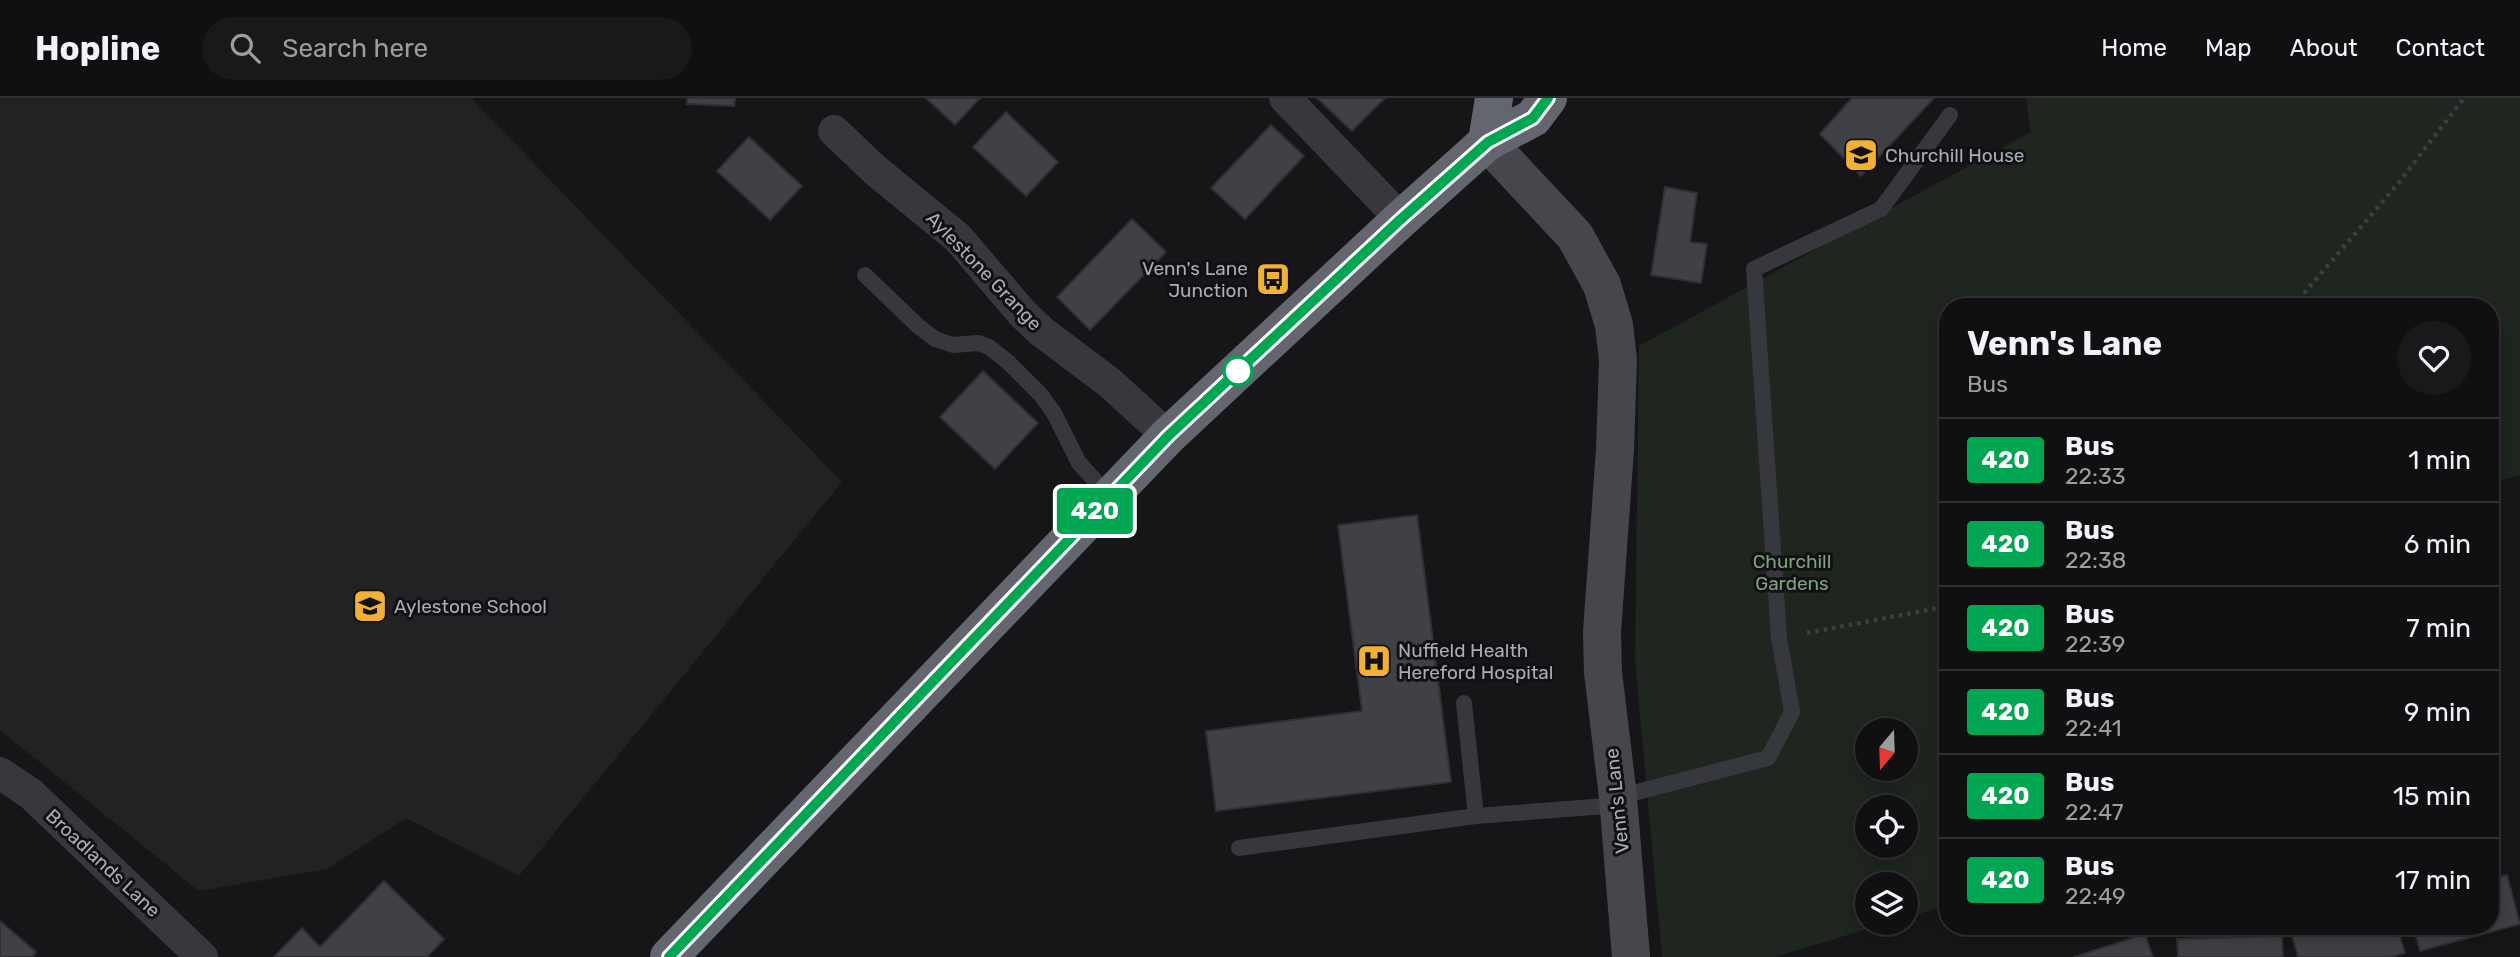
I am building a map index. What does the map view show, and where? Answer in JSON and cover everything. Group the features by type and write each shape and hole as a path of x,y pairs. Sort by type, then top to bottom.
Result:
{"highway":[{"path":"1488,142 1494,98"},
{"path":"669,957 1168,436 1401,219 1488,142 1533,118 1548,98"}],"street":[{"path":"1285,98 1401,219"},
{"name":"Aylestone Grange","path":"834,131 875,170 958,239 1041,331 1110,383 1168,436"},
{"name":"Venn's Lane","path":"1488,142 1575,236 1602,285 1614,325 1618,360 1615,449 1602,632 1603,672 1618,801 1631,957"},
{"name":"Broadlands Lane","path":"0,773 31,794 202,957"}],"lane":[{"path":"1238,848 1476,816 1618,801 1768,758 1792,712 1779,638 1754,269 1881,209 1950,115"},
{"path":"865,275 918,326 935,338 953,345 978,343 989,347 1008,362 1040,394 1054,413 1079,463 1109,496"},
{"path":"1464,703 1476,816"}],"path":[{"path":"2300,298 2396,186 2464,98"},
{"path":"1779,638 1939,608"}],"shaded area":[{"name":"Aylestone School","path":"0,98 471,98 842,482 519,876 406,818 327,869 199,891 0,730"}],"green space":[{"name":"Churchill Gardens","path":"2026,98 2520,98 2520,475 2499,481 2499,298 1939,298 1939,908 1918,914 1918,872 1855,872 1855,933 1775,957 1662,957 1635,661 1639,346 2031,132"}],"building":[{"path":"687,98 735,98 734,106 687,104"},
{"path":"926,98 980,98 955,125"},
{"path":"1317,98 1385,98 1352,131"},
{"name":"Churchill House","path":"1852,98 1934,98 1861,176 1820,134"},
{"path":"1006,112 1058,162 1026,196 973,147"},
{"path":"1271,125 1304,156 1245,219 1211,188"},
{"path":"749,137 802,186 770,220 717,171"},
{"path":"1665,187 1697,193 1690,242 1707,244 1701,283 1651,275"},
{"path":"1132,219 1166,252 1090,330 1057,297"},
{"path":"983,371 1038,423 995,469 940,417"},
{"path":"1417,515 1451,782 1216,811 1206,731 1362,711 1338,525"},
{"path":"2507,875 2520,924 2499,930 2499,877"},
{"path":"384,881 444,939 427,957 274,957 302,928 320,947"},
{"path":"0,921 36,952 32,957 0,957"},
{"path":"2145,935 2153,957 2074,957"},
{"path":"2292,935 2400,935 2405,953 2391,957 2298,957"},
{"path":"2416,935 2479,935 2420,951"},
{"path":"2282,936 2283,957 2178,957 2177,939"}],"bus line":[{"name":"420","path":"669,957 1168,436 1401,219 1488,142 1533,118 1548,98"}],"place":[{"name":"Churchill House","path":"1861,155"},
{"name":"Venn's Lane Junction","path":"1273,279"},
{"name":"Aylestone School","path":"370,606"},
{"name":"Nuffield Health Hereford Hospital","path":"1374,661"}]}
